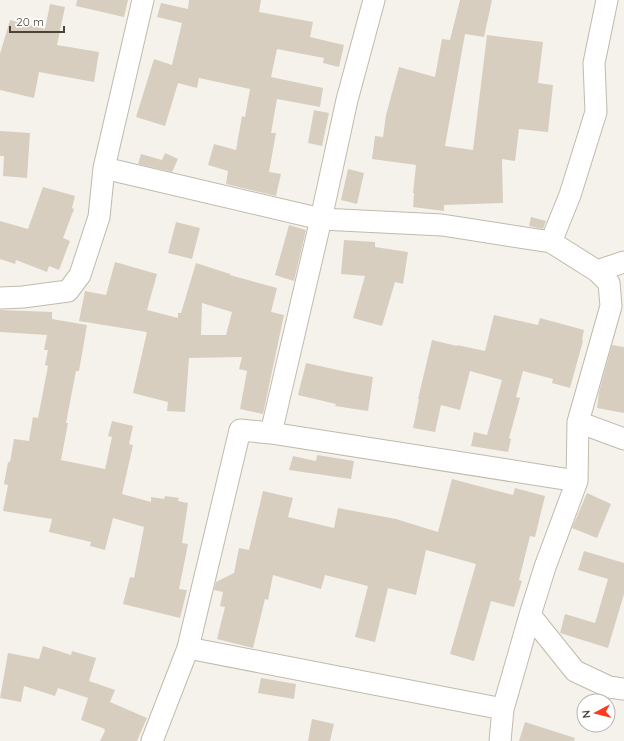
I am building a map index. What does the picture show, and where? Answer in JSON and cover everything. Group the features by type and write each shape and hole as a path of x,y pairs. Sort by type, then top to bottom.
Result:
{"street":[{"path":"0,298 23,297 68,291 80,275 99,216 104,168 143,0"},
{"path":"271,433 347,100 374,0"},
{"path":"551,242 570,195 596,112 594,63 607,0"},
{"path":"104,168 321,219 442,225 551,242 597,271 608,283 611,306 578,422 578,481 545,568 530,615 503,709 500,741"},
{"path":"597,271 624,262"},
{"path":"578,422 624,438"},
{"path":"152,741 188,648 240,430 271,433 578,481"},
{"path":"530,615 575,671 609,687 624,689"},
{"path":"188,648 503,709"}],"building":[{"path":"77,0 128,0 124,17 76,6"},
{"path":"189,0 261,0 259,12 313,22 310,37 344,45 339,67 323,63 324,58 277,49 271,77 323,88 320,107 277,99 271,133 276,133 269,172 281,174 276,196 226,184 228,171 208,165 214,144 236,150 242,116 245,117 250,89 199,78 197,88 178,83 165,126 136,117 154,59 172,65 182,23 157,17 161,3 188,9"},
{"path":"460,0 492,0 484,37 465,34 445,146 473,150 487,35 543,42 538,83 553,85 548,132 519,129 515,161 502,159 503,203 444,205 444,211 413,207 416,165 372,159 375,136 383,137 386,115 399,67 435,77 442,39 450,40"},
{"path":"50,4 65,7 57,45 99,52 94,82 39,72 34,98 0,90 0,54 10,20 45,29"},
{"path":"314,110 329,113 322,146 308,143"},
{"path":"0,131 30,133 27,178 3,176 4,156 0,156"},
{"path":"165,153 178,159 172,172 138,164 141,154 162,160"},
{"path":"348,169 364,173 357,204 341,200"},
{"path":"43,187 75,196 72,208 74,209 63,238 70,241 59,270 49,266 47,272 16,260 15,264 0,259 0,221 28,229"},
{"path":"531,217 546,221 543,229 529,226"},
{"path":"176,222 200,228 192,259 168,253"},
{"path":"289,225 306,230 294,281 275,275"},
{"path":"344,240 375,242 375,247 408,252 403,284 395,282 382,326 353,318 365,276 341,274"},
{"path":"115,262 157,274 147,310 178,318 178,313 181,313 196,263 230,275 277,288 271,312 284,315 263,414 240,409 247,371 239,369 242,357 189,358 185,412 167,411 168,402 133,393 147,332 79,321 85,291 106,295","holes":["202,303 232,312 226,335 201,335"]},
{"path":"0,310 52,312 52,319 87,325 79,371 76,371 66,423 68,423 61,460 105,469 112,437 108,436 112,421 133,426 129,444 133,445 122,494 151,502 151,497 164,499 165,496 179,498 178,501 188,503 182,543 188,544 179,589 187,590 180,618 123,604 130,577 134,578 144,527 113,518 105,550 90,546 91,542 49,532 52,519 3,511 8,485 4,484 14,439 29,441 33,417 38,418 48,366 45,365 48,350 44,350 47,335 0,332"},
{"path":"494,315 538,325 540,318 584,330 583,341 570,388 552,383 553,379 523,371 516,397 520,398 509,438 511,439 508,452 471,446 474,432 487,435 502,380 470,371 460,410 441,405 435,432 413,428 418,399 432,340 485,351"},
{"path":"612,345 624,347 624,413 597,408 599,392"},
{"path":"306,363 373,377 368,411 335,406 336,404 298,395"},
{"path":"317,455 354,461 351,479 289,470 293,456 316,461"},
{"path":"452,479 513,495 515,488 545,496 535,537 530,536 519,580 522,581 514,607 491,601 474,661 450,654 476,564 426,550 416,595 388,588 375,642 355,637 368,586 325,575 321,589 273,575 268,600 265,599 253,648 217,639 225,607 220,606 223,592 214,590 216,582 234,573 239,548 249,550 263,491 293,498 288,517 334,528 338,508 396,519 438,532"},
{"path":"587,493 611,504 597,538 572,528"},
{"path":"584,551 624,563 624,594 608,648 560,633 565,614 595,623 608,579 578,570"},
{"path":"43,646 71,655 72,651 96,658 89,681 115,690 110,702 147,718 137,741 100,741 105,729 81,720 88,698 58,688 55,696 24,686 21,702 0,698 8,653 39,659"},
{"path":"261,678 296,684 294,699 258,693"},
{"path":"312,719 334,724 330,741 308,741"},
{"path":"525,722 575,738 574,741 519,741"}]}
